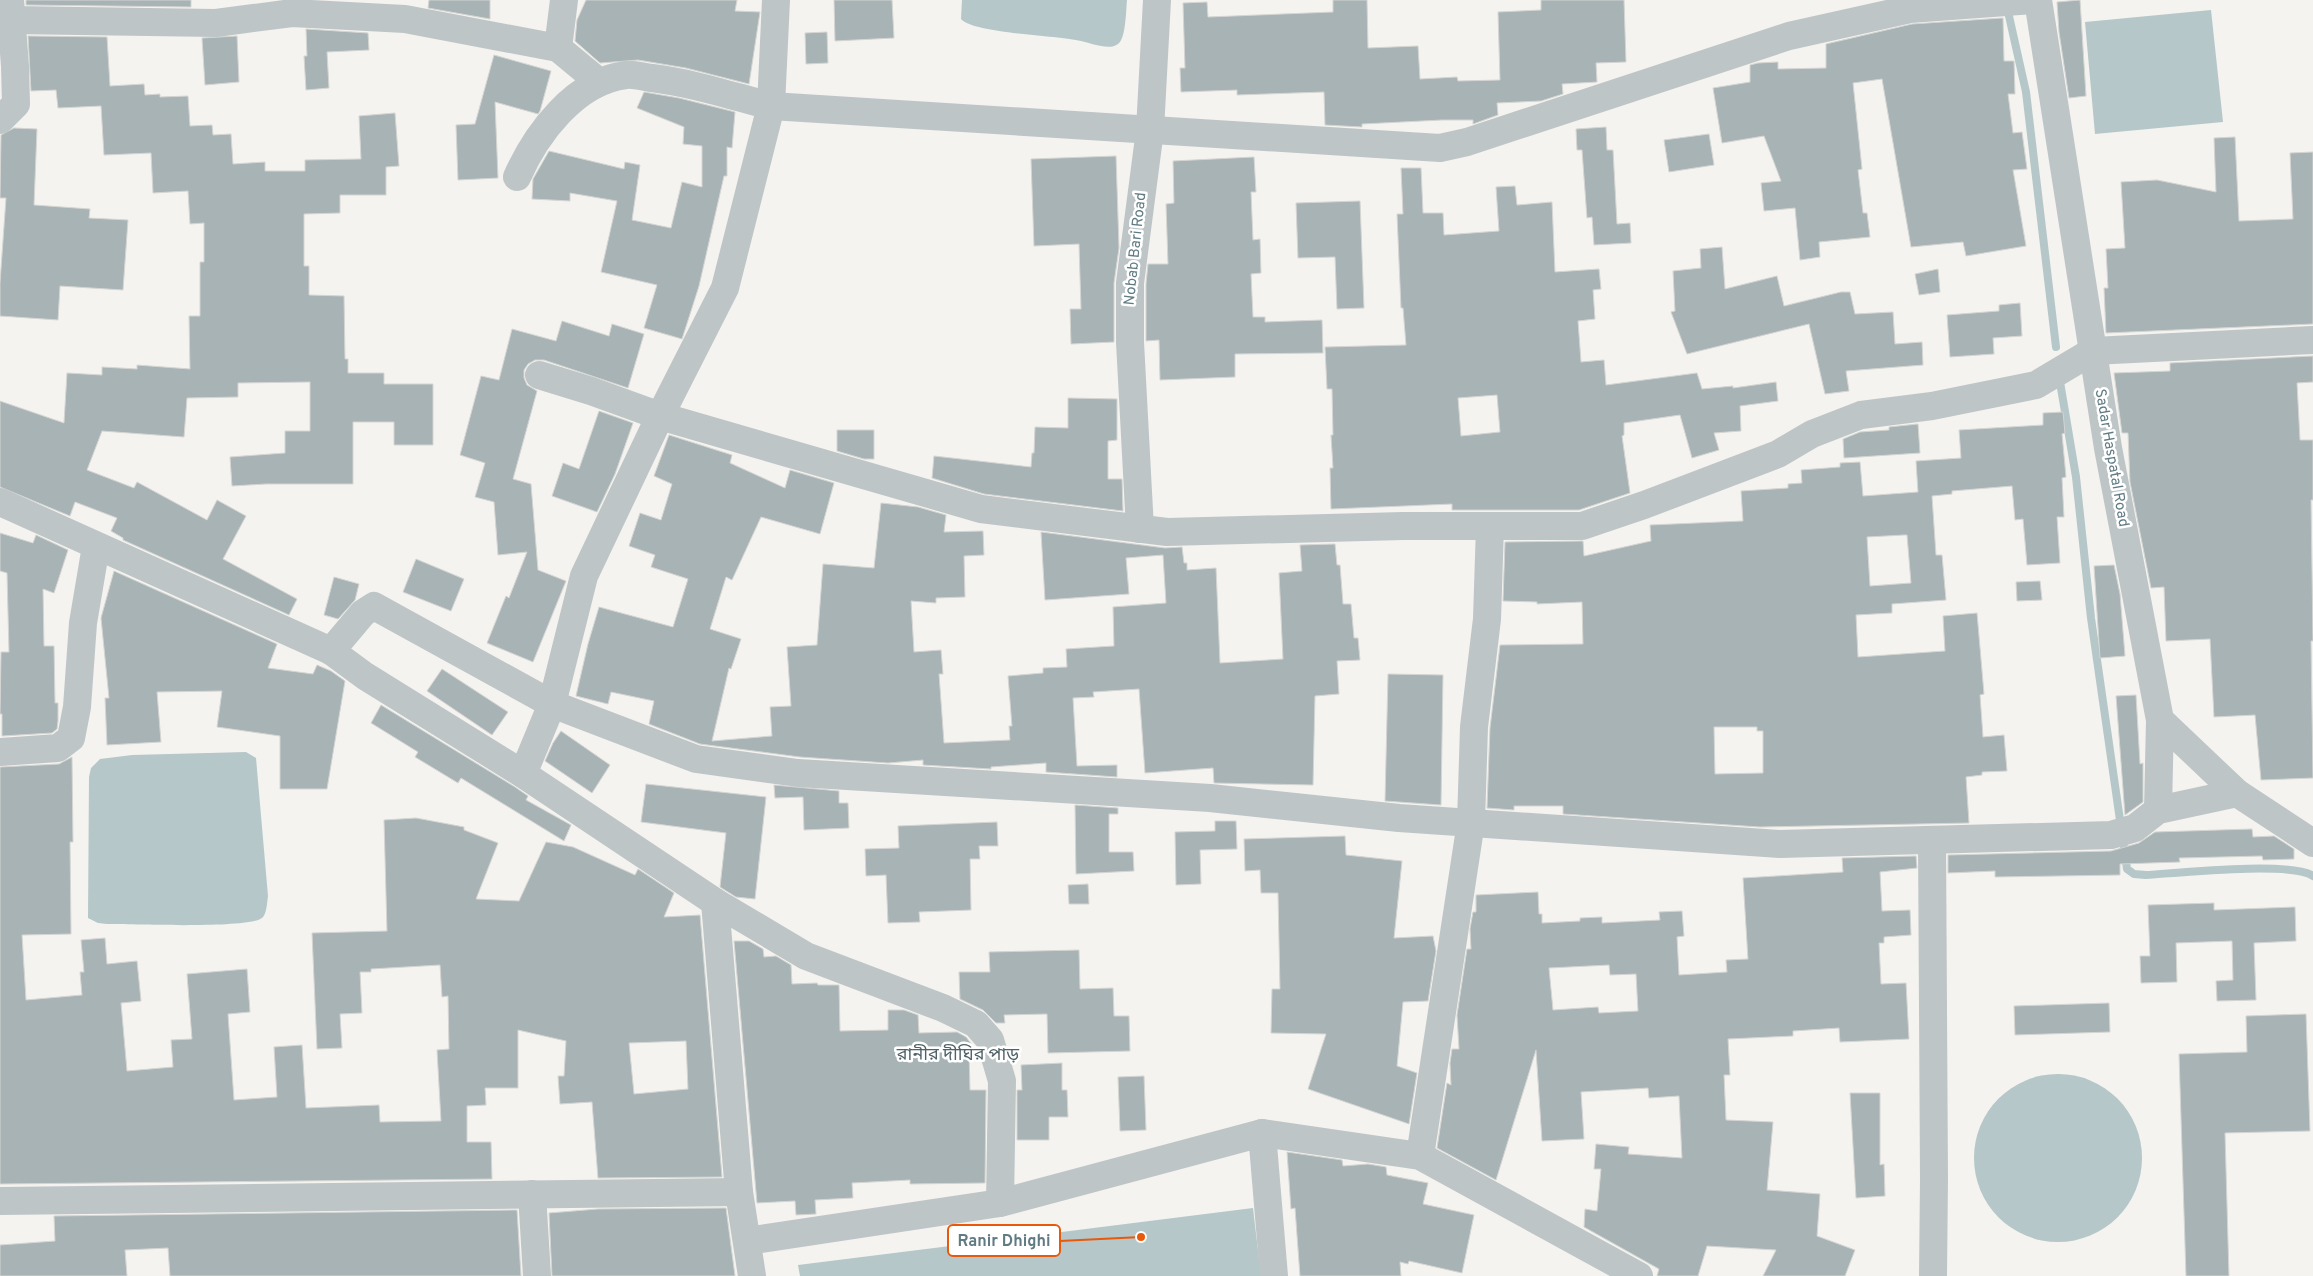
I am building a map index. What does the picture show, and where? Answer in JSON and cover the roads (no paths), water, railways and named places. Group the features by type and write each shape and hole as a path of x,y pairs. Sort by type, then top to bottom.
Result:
{"street":[{"path":"558,48 564,0"},
{"path":"523,774 552,704 584,576 660,416 725,288 771,106 776,0"},
{"name":"Nobab Bari Road","path":"1140,529 1130,342 1130,283 1150,130 1157,0"},
{"path":"517,177 529,150 556,115 582,93 599,82 627,75 676,81 771,106 1440,148 1467,142 1789,36 1910,9 2036,0"},
{"name":"Sadar Haspatal Road","path":"2036,0 2108,448 2160,720 2158,810"},
{"path":"0,120 16,104 10,10 216,23 292,13 405,19 558,48 599,82"},
{"path":"539,375 592,391 660,416 981,509 1167,532 1402,526 1582,526 1644,505 1778,454 1812,434 1861,415 1932,406 2036,385 2094,352 2313,340"},
{"path":"0,502 331,651 365,676 523,774 715,902 806,956 943,1008 976,1024 990,1040 1002,1081 1000,1203"},
{"path":"1420,1156 1471,822 1474,727 1487,619 1490,526"},
{"path":"0,752 58,748 71,738 77,707 84,624 96,546"},
{"path":"331,651 363,613 374,606 552,704 696,759 798,773 1210,798 1399,818 1780,844 1932,840 2123,832 2158,810 2237,793"},
{"path":"2160,720 2237,793 2313,843"},
{"path":"1932,840 1933,1276"},
{"path":"715,902 739,1192 752,1276"},
{"path":"1262,1133 1274,1276"},
{"path":"747,1241 1000,1203 1262,1133 1420,1156 1639,1276"},
{"path":"0,1201 739,1192"},
{"path":"532,1194 537,1276"}],"waterway":[{"path":"2007,7 2026,92 2056,347"},
{"path":"2060,382 2076,477 2091,618 2127,869 2134,874 2146,875 2207,870 2282,869 2313,876"}],"place":[{"name":"Ranir Dhighi","path":"1141,1237"}],"district":[{"name":"রানীর দীঘির পাড়","path":"958,1055"}]}
